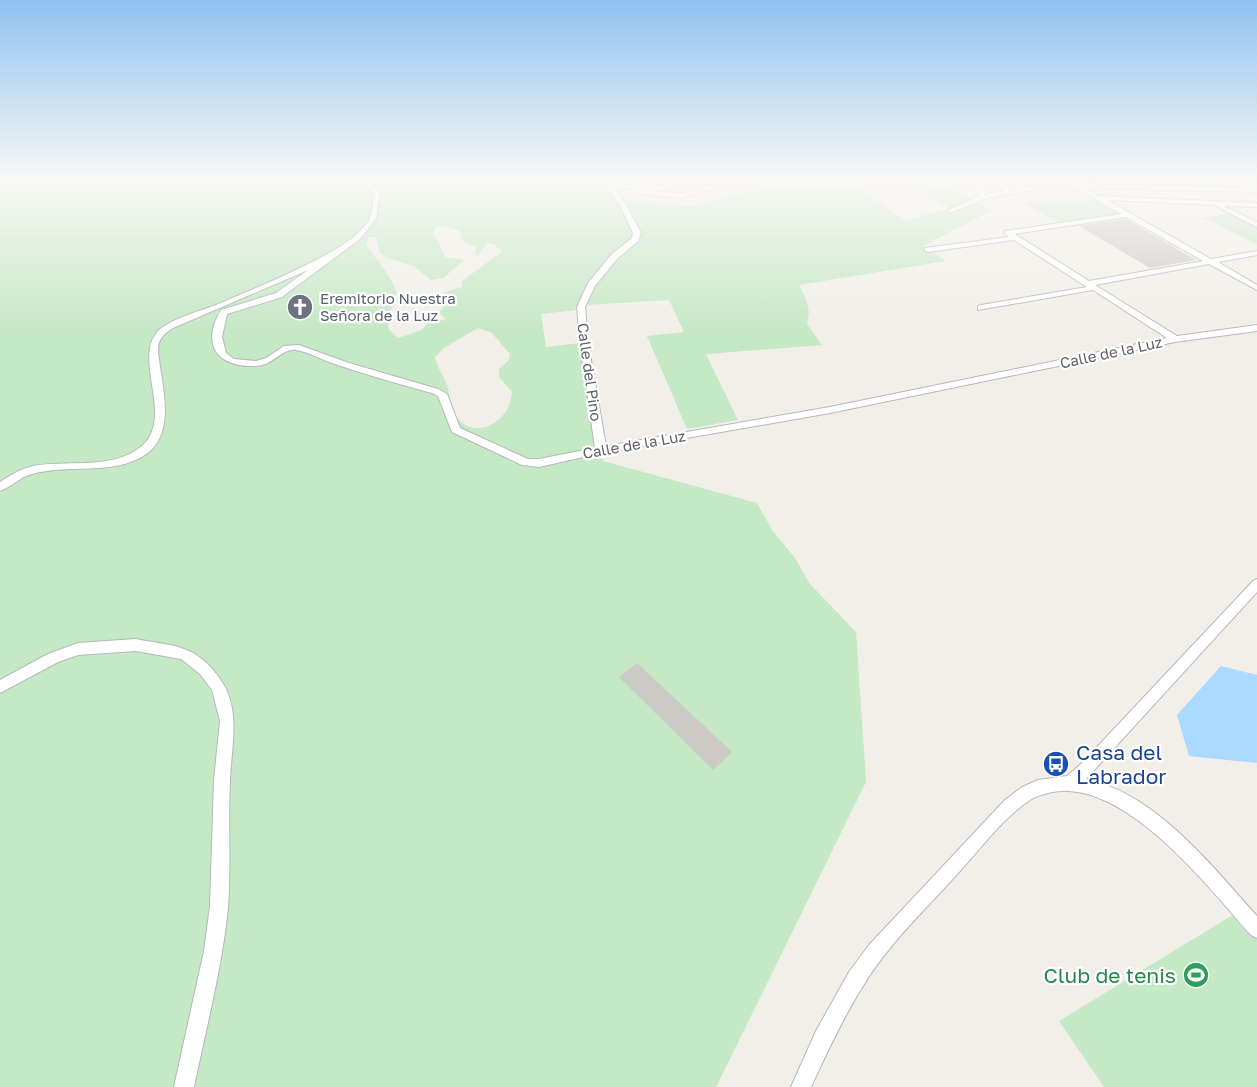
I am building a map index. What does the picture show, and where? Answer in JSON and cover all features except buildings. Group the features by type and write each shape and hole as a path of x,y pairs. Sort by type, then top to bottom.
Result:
{"street":[{"path":"0,487 29,471 97,465 122,460 144,451 154,441 160,426 154,341 157,335 170,326 335,254 363,230"},
{"name":"Calle del Pino","path":"601,450 584,343 581,307 591,285 614,257 635,239 635,230"},
{"path":"928,250 1044,230"},
{"path":"1153,230 1257,288"},
{"path":"1011,236 1175,339"},
{"path":"981,308 1257,253"},
{"name":"Calle de la Luz","path":"335,254 279,295 224,312 216,330 221,353 226,358 256,365 265,364 283,348 297,347 358,369 435,391 442,394 456,430 525,462 539,463 830,410 1175,339 1257,328"},
{"path":"1239,278 1257,276"},
{"path":"236,298 279,295"},
{"path":"1070,783 1086,769 1257,584"},
{"path":"0,687 53,658 78,649 136,645 185,654 205,670 218,688 227,721 222,780 219,906 213,951 184,1087"},
{"path":"801,1087 823,1038 856,980 891,932 1013,802 1040,787 1070,783 1102,791 1154,822 1182,846 1257,929"}],"green space":[{"path":"0,230 435,230 433,235 438,240 445,257 464,260 443,278 431,280 414,266 388,258 380,253 376,237 369,237 366,245 393,283 396,293 388,324 389,330 398,338 422,330 428,323 446,319 439,313 444,306 442,293 462,287 462,281 503,251 487,243 478,256 474,253 477,246 467,244 462,239 460,231 456,230 955,230 923,246 946,261 799,285 809,313 807,324 822,345 706,354 738,420 687,429 647,336 684,332 669,300 585,305 577,310 541,314 546,347 580,343 603,461 757,503 772,530 795,558 810,584 856,632 866,782 716,1087 0,1087","holes":["478,328 491,332 510,354 508,361 499,369 499,377 512,392 506,411 499,419 483,428 474,428 465,425 455,415 447,386 435,357 444,348"]},
{"path":"1227,230 1257,230 1257,244"},
{"name":"Club de tenis","path":"1241,910 1257,929 1257,1087 1104,1087 1059,1021"}],"water":[{"path":"1221,666 1257,675 1257,763 1189,756 1177,715"}],"place":[{"name":"Eremitorio Nuestra Señora de la Luz","path":"300,307"},
{"name":"Casa del Labrador","path":"1056,764"},
{"name":"Club de tenis","path":"1196,975"}]}
